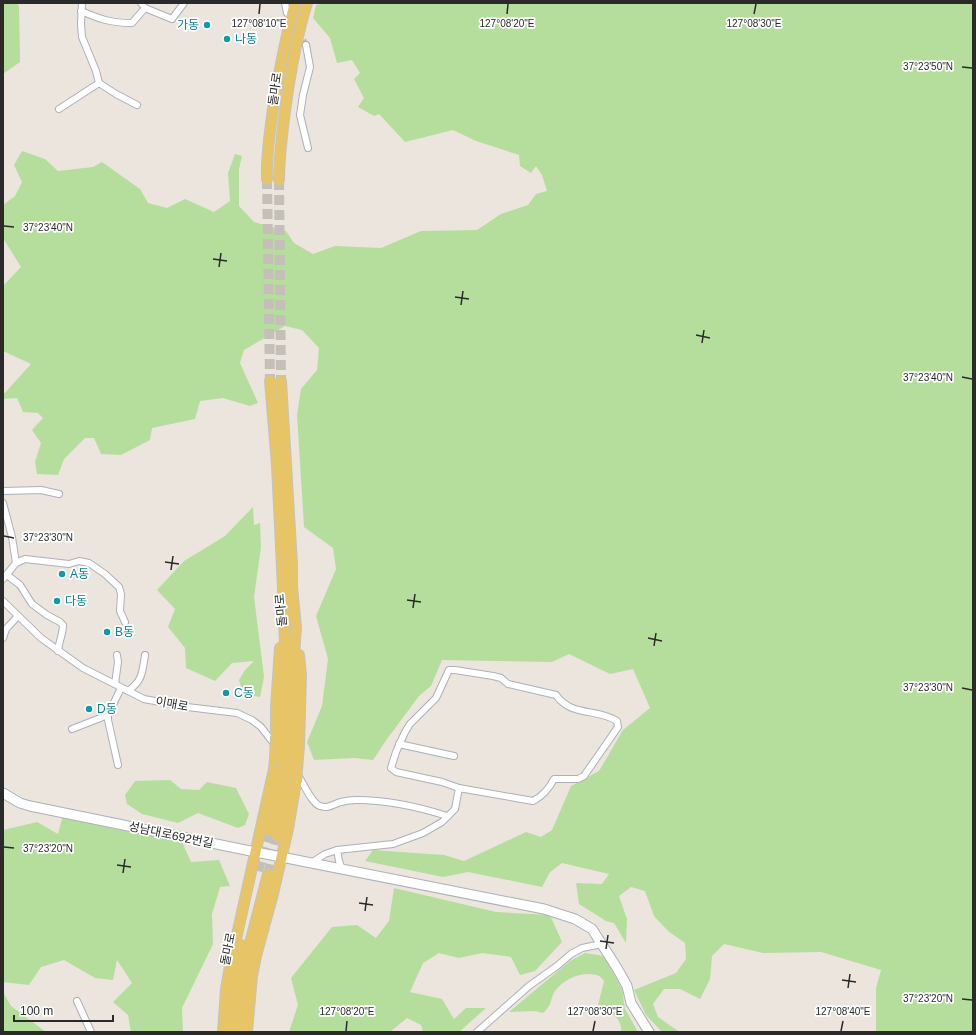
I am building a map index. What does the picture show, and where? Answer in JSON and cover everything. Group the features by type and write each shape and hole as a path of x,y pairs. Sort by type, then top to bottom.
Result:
{"main road":[{"name":"돌마로","path":"279,180 279,157 290,73 300,26 307,3"},
{"name":"돌마로","path":"267,179 266,164 269,139 288,7"},
{"name":"돌마로","path":"270,381 280,530 286,674 291,746"},
{"name":"돌마로","path":"273,833 289,775 296,627 292,587 292,564 281,381"},
{"path":"223,1032 230,966 274,769 278,662 283,614"},
{"path":"247,1032 252,976 256,956 282,857 289,775"},
{"name":"돌마로","path":"230,1032 239,954 258,871"},
{"name":"돌마로","path":"240,1032 248,950 268,874"}],"street":[{"path":"82,3 82,37 96,70 99,83 137,105"},
{"path":"81,10 104,21 132,23 143,6 172,19 184,3"},
{"path":"306,47 310,67 300,115 308,148"},
{"path":"59,109 99,83"},
{"path":"3,491 41,490 59,494"},
{"path":"3,503 12,537 16,564"},
{"path":"58,651 59,640 63,633 64,625 32,604 25,591 16,582 5,577 16,564 25,559 69,564 79,561 89,563 105,574 119,587 121,594 120,611 125,622"},
{"name":"이매로","path":"3,600 41,638 58,651 83,668 121,688 146,699 187,707 237,713 252,720 261,727 284,755 304,784 314,802 320,806 329,807 340,802 355,800 383,802 447,816"},
{"path":"3,638 6,629 18,616"},
{"path":"115,684 118,662 117,655"},
{"path":"128,691 138,684 145,655"},
{"path":"449,670 501,678 508,684 556,695 561,703 570,708 606,715 617,721 618,727 584,776 578,779 554,780 550,788 540,798 533,801 459,788 442,782 396,772 391,768 392,761 410,724 429,707 436,698 449,670"},
{"path":"118,765 108,715 121,688"},
{"path":"72,729 108,715"},
{"path":"400,744 454,756"},
{"path":"311,863 325,854 337,850 393,844 423,833 442,822 455,809 459,788"},
{"name":"성남대로692번길","path":"3,793 30,806 342,870 544,909 575,919 592,929 602,944 627,986 631,1003 648,1032"},
{"path":"337,850 338,861 342,870"},
{"path":"477,1032 529,986 557,966 570,954 582,948 602,944"},
{"path":"77,1001 91,1032"}],"green space":[{"path":"3,3 17,3 19,6 20,62 3,74"},
{"path":"324,3 973,3 973,1032 876,1032 876,988 881,970 821,952 763,953 724,944 712,956 710,979 700,999 680,989 664,989 653,1004 658,1017 678,1031 662,1032 646,1015 634,990 676,973 686,959 685,943 668,931 654,916 645,891 631,887 619,896 627,919 626,943 614,923 606,921 579,904 576,883 602,884 609,874 562,863 550,872 542,887 468,872 443,877 365,861 373,850 444,855 464,861 526,832 541,837 552,830 571,786 599,771 623,730 650,708 633,669 610,674 569,654 552,662 442,660 431,686 419,696 373,760 354,758 314,760 307,742 322,706 328,659 316,616 336,569 333,548 304,527 297,415 301,389 317,370 319,348 302,330 285,326 244,350 240,363 258,403 250,406 223,398 200,401 195,419 152,428 150,440 121,455 101,454 94,438 85,438 64,459 58,475 37,474 35,462 41,443 32,430 43,418 38,413 23,412 17,398 3,399 3,395 31,364 3,351 3,286 21,267 3,238 3,205 15,196 22,182 14,165 22,151 45,159 58,171 93,167 102,162 140,189 148,203 167,208 185,199 214,212 230,201 228,173 235,154 242,156 239,169 239,206 254,222 286,231 294,243 313,254 335,246 381,248 421,231 477,230 501,214 528,205 536,194 547,191 542,175 536,166 531,173 520,166 519,155 476,141 453,130 405,142 379,114 374,116 358,107 364,98 354,79 360,73 352,60 337,63 330,38 313,18 316,5"},
{"path":"253,507 254,525 260,523 261,547 254,597 264,677 260,697 243,694 239,680 245,670 254,661 232,663 215,681 186,668 185,648 168,627 175,609 157,590 184,561 225,536"},
{"path":"170,780 181,789 199,790 207,782 236,788 249,814 245,825 238,828 198,813 178,823 142,814 127,804 125,795 135,781"},
{"path":"63,815 110,828 182,842 191,862 219,860 230,886 220,887 212,914 213,944 182,1008 183,1032 131,1032 128,1015 113,1002 132,983 117,960 113,980 95,978 64,960 41,967 29,985 3,982 3,830 37,822 58,834"},
{"path":"394,888 496,912 550,915 562,942 535,971 520,975 511,957 482,953 459,958 439,953 423,963 410,992 442,999 454,1019 466,1008 486,1008 459,1032 423,1032 421,1025 407,1018 390,1032 289,1032 298,1005 291,978 332,927 357,925 376,938 389,921"},
{"path":"585,953 604,956 622,989 625,1009 638,1032 621,1032 620,1023 614,1015 605,1016 596,1013 604,981 601,977 595,975 579,975 565,981 555,991 550,1005 543,1013 535,1011 509,1012 570,961"},
{"path":"3,992 11,1006 46,1032 3,1032"}],"tunnel":[{"path":"291,16 306,45"},
{"path":"267,179 270,381"},
{"path":"279,180 281,381"},
{"path":"258,871 269,830"},
{"path":"268,874 277,836"}],"place":[{"name":"가동","path":"207,25"},
{"name":"나동","path":"227,39"},
{"name":"A동","path":"62,574"},
{"name":"다동","path":"57,601"},
{"name":"B동","path":"107,632"},
{"name":"C동","path":"226,693"},
{"name":"D동","path":"89,709"}]}
